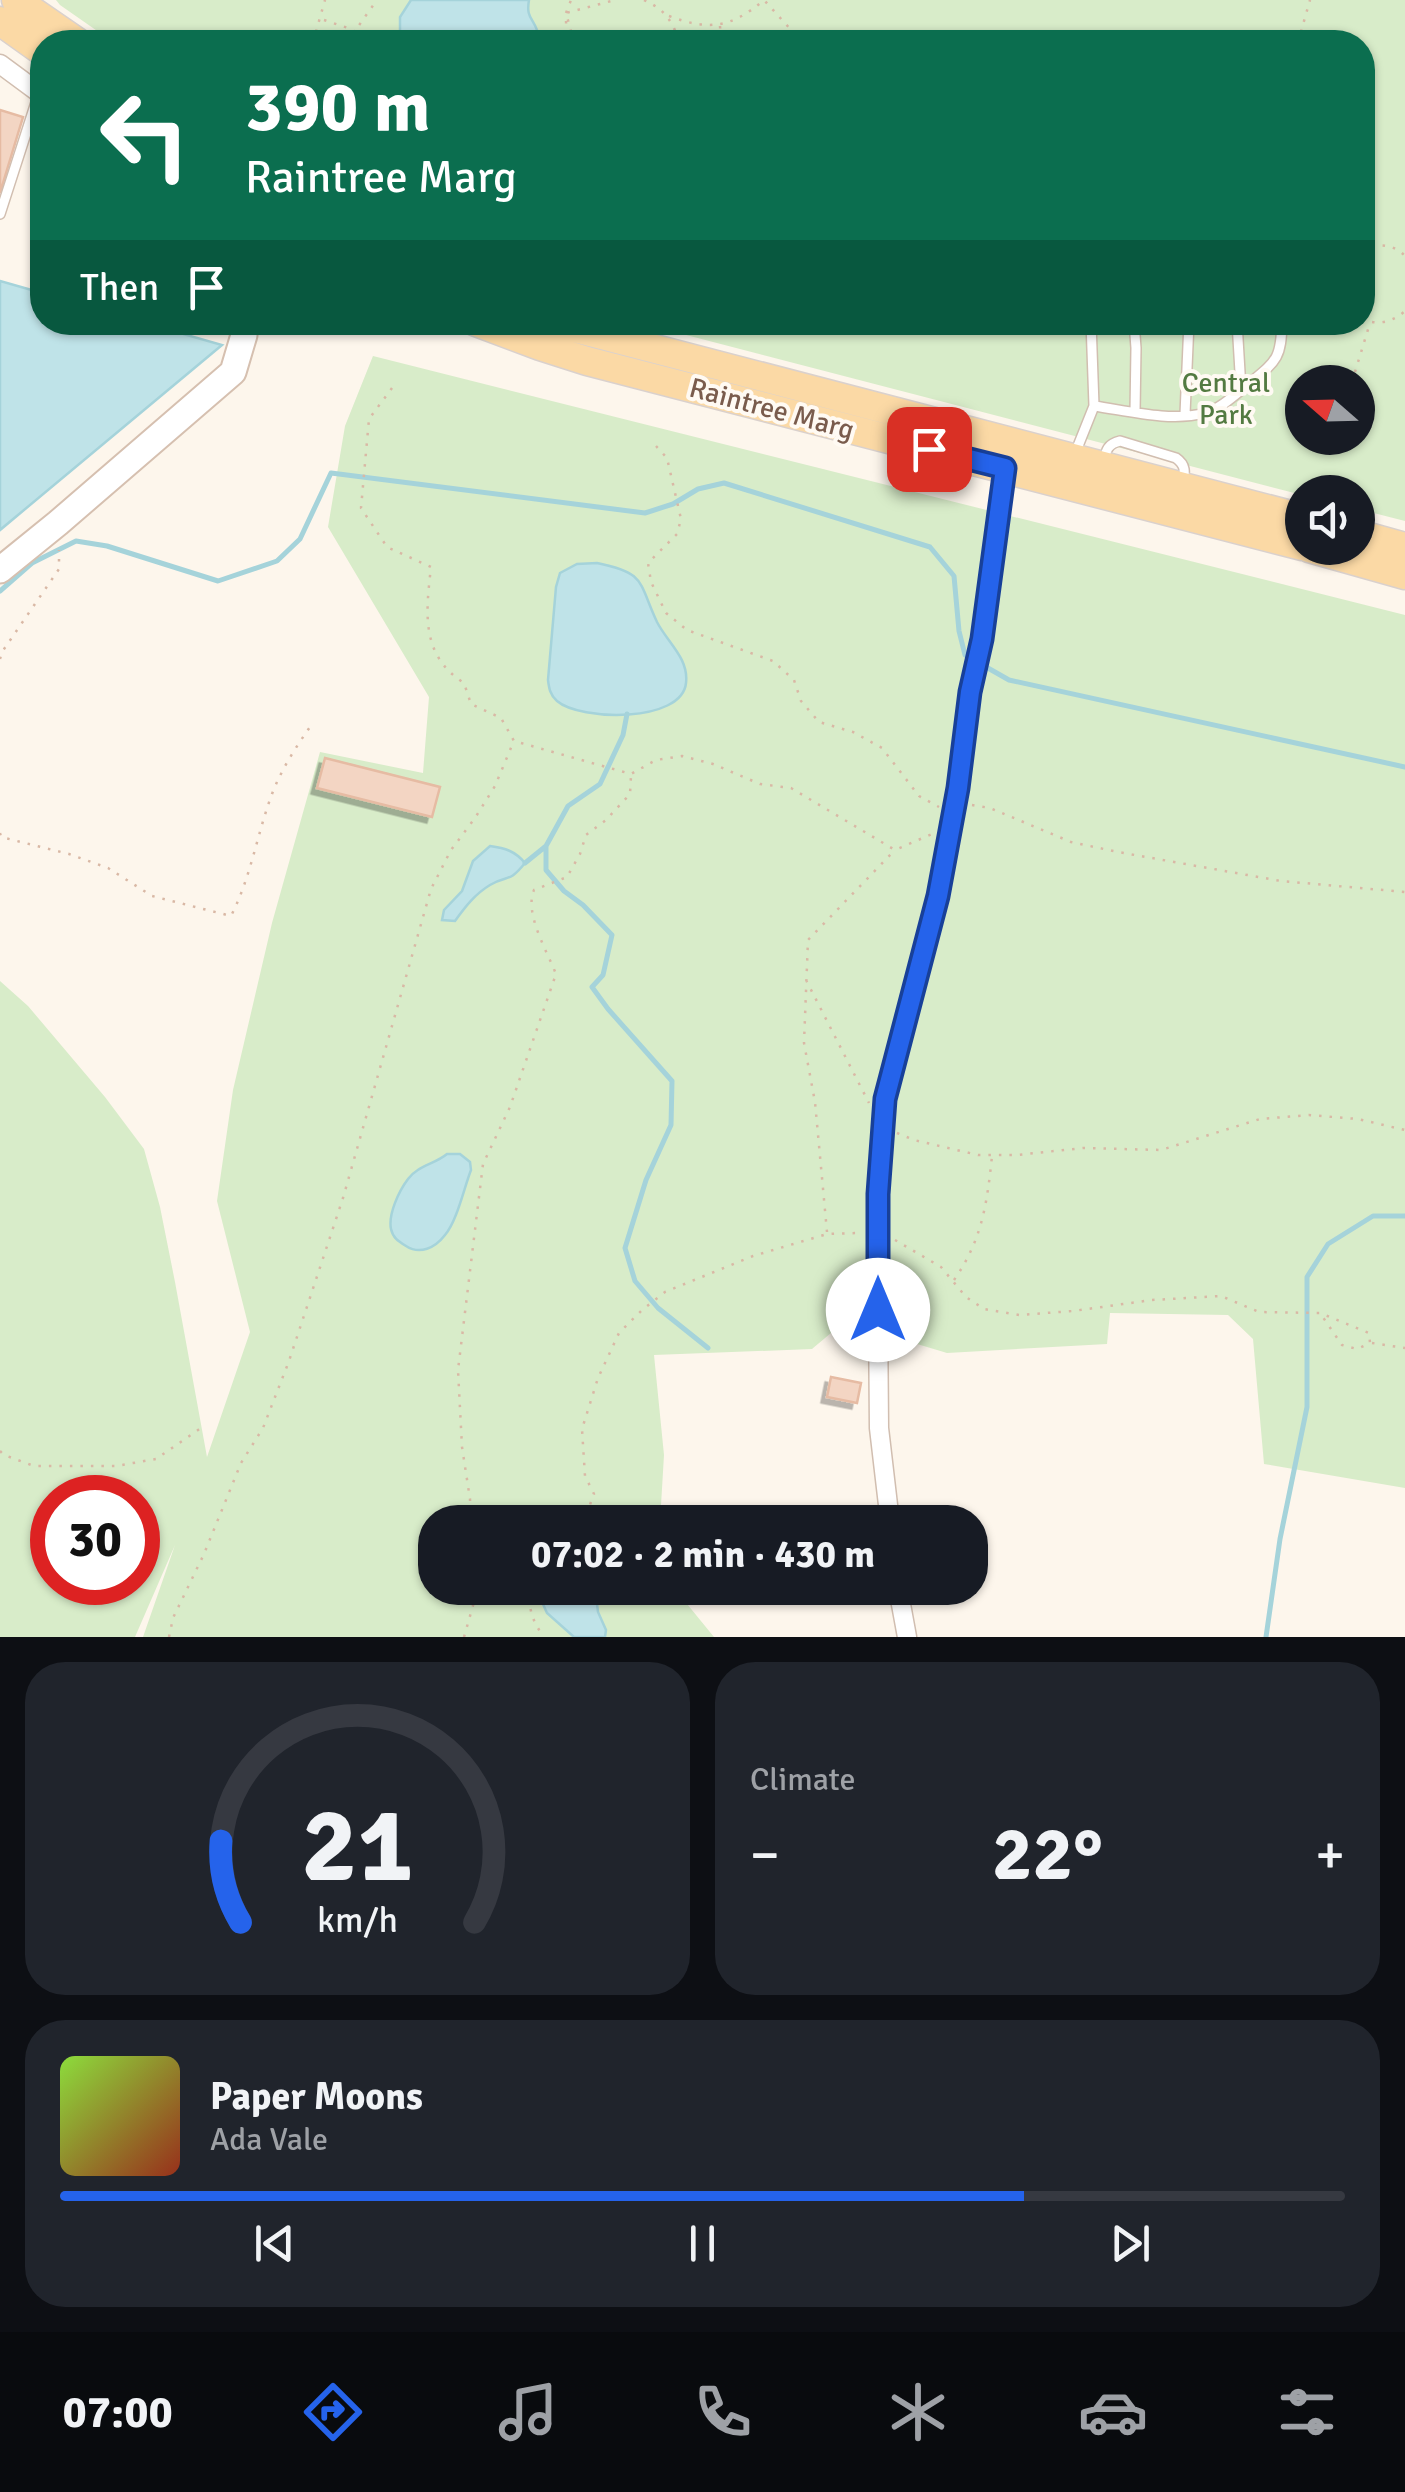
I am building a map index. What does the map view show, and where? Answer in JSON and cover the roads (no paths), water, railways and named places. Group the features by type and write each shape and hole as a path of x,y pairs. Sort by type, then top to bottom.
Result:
{"main road":[{"path":"16,0 44,25"},
{"path":"0,21 44,25"},
{"name":"Raintree Marg","path":"511,335 588,360 1010,456 1073,458 1285,513"},
{"name":"Raintree Marg","path":"596,335 1285,541"},
{"path":"1375,539 1405,547"},
{"name":"Raintree Marg","path":"1370,565 1405,575"}],"street":[{"path":"0,64 30,86"},
{"path":"0,570 233,372 244,335"},
{"path":"888,1505 879,1428 878,1194 885,1099 938,896 1010,456"},
{"path":"901,1605 906,1637"}],"lane":[{"path":"0,214 30,126"},
{"path":"1073,458 1094,406 1091,335"},
{"path":"1135,335 1135,412"},
{"path":"1185,414 1188,335"},
{"path":"1239,335 1241,389"},
{"path":"1094,406 1165,416 1206,413 1279,356 1282,335"}],"water":[{"path":"411,0 529,0 529,14 537,30 400,30 400,17"},
{"path":"0,281 30,290 30,335 187,335 222,345 0,530"},
{"path":"597,563 633,575 681,658 686,683 680,696 667,706 649,712 607,715 569,708 551,694 548,680 560,573 577,564"},
{"path":"490,846 509,851 525,863 511,876 480,892 455,921 442,920 444,910 462,891 473,861"},
{"path":"447,1154 460,1154 470,1162 457,1213 437,1243 427,1249 411,1249 392,1232 395,1203 412,1175"},
{"path":"543,1605 597,1605 605,1637 574,1637"}],"waterway":[{"path":"0,591 32,563 76,541 107,546 218,581 277,561 300,539 331,473 645,513 673,504 698,489 724,483 930,547 954,576 965,655 1009,680 1405,767"},
{"path":"546,846 568,806 600,784 623,735 627,714"},
{"path":"525,863 546,846 546,870 612,935 603,975 592,987 672,1081 671,1125 646,1180 625,1248 635,1281 658,1308 708,1348"},
{"path":"1266,1637 1280,1539 1307,1407 1307,1277 1328,1244 1373,1216 1405,1216"}],"park label":[{"name":"Central Park","path":"1226,398"}]}
